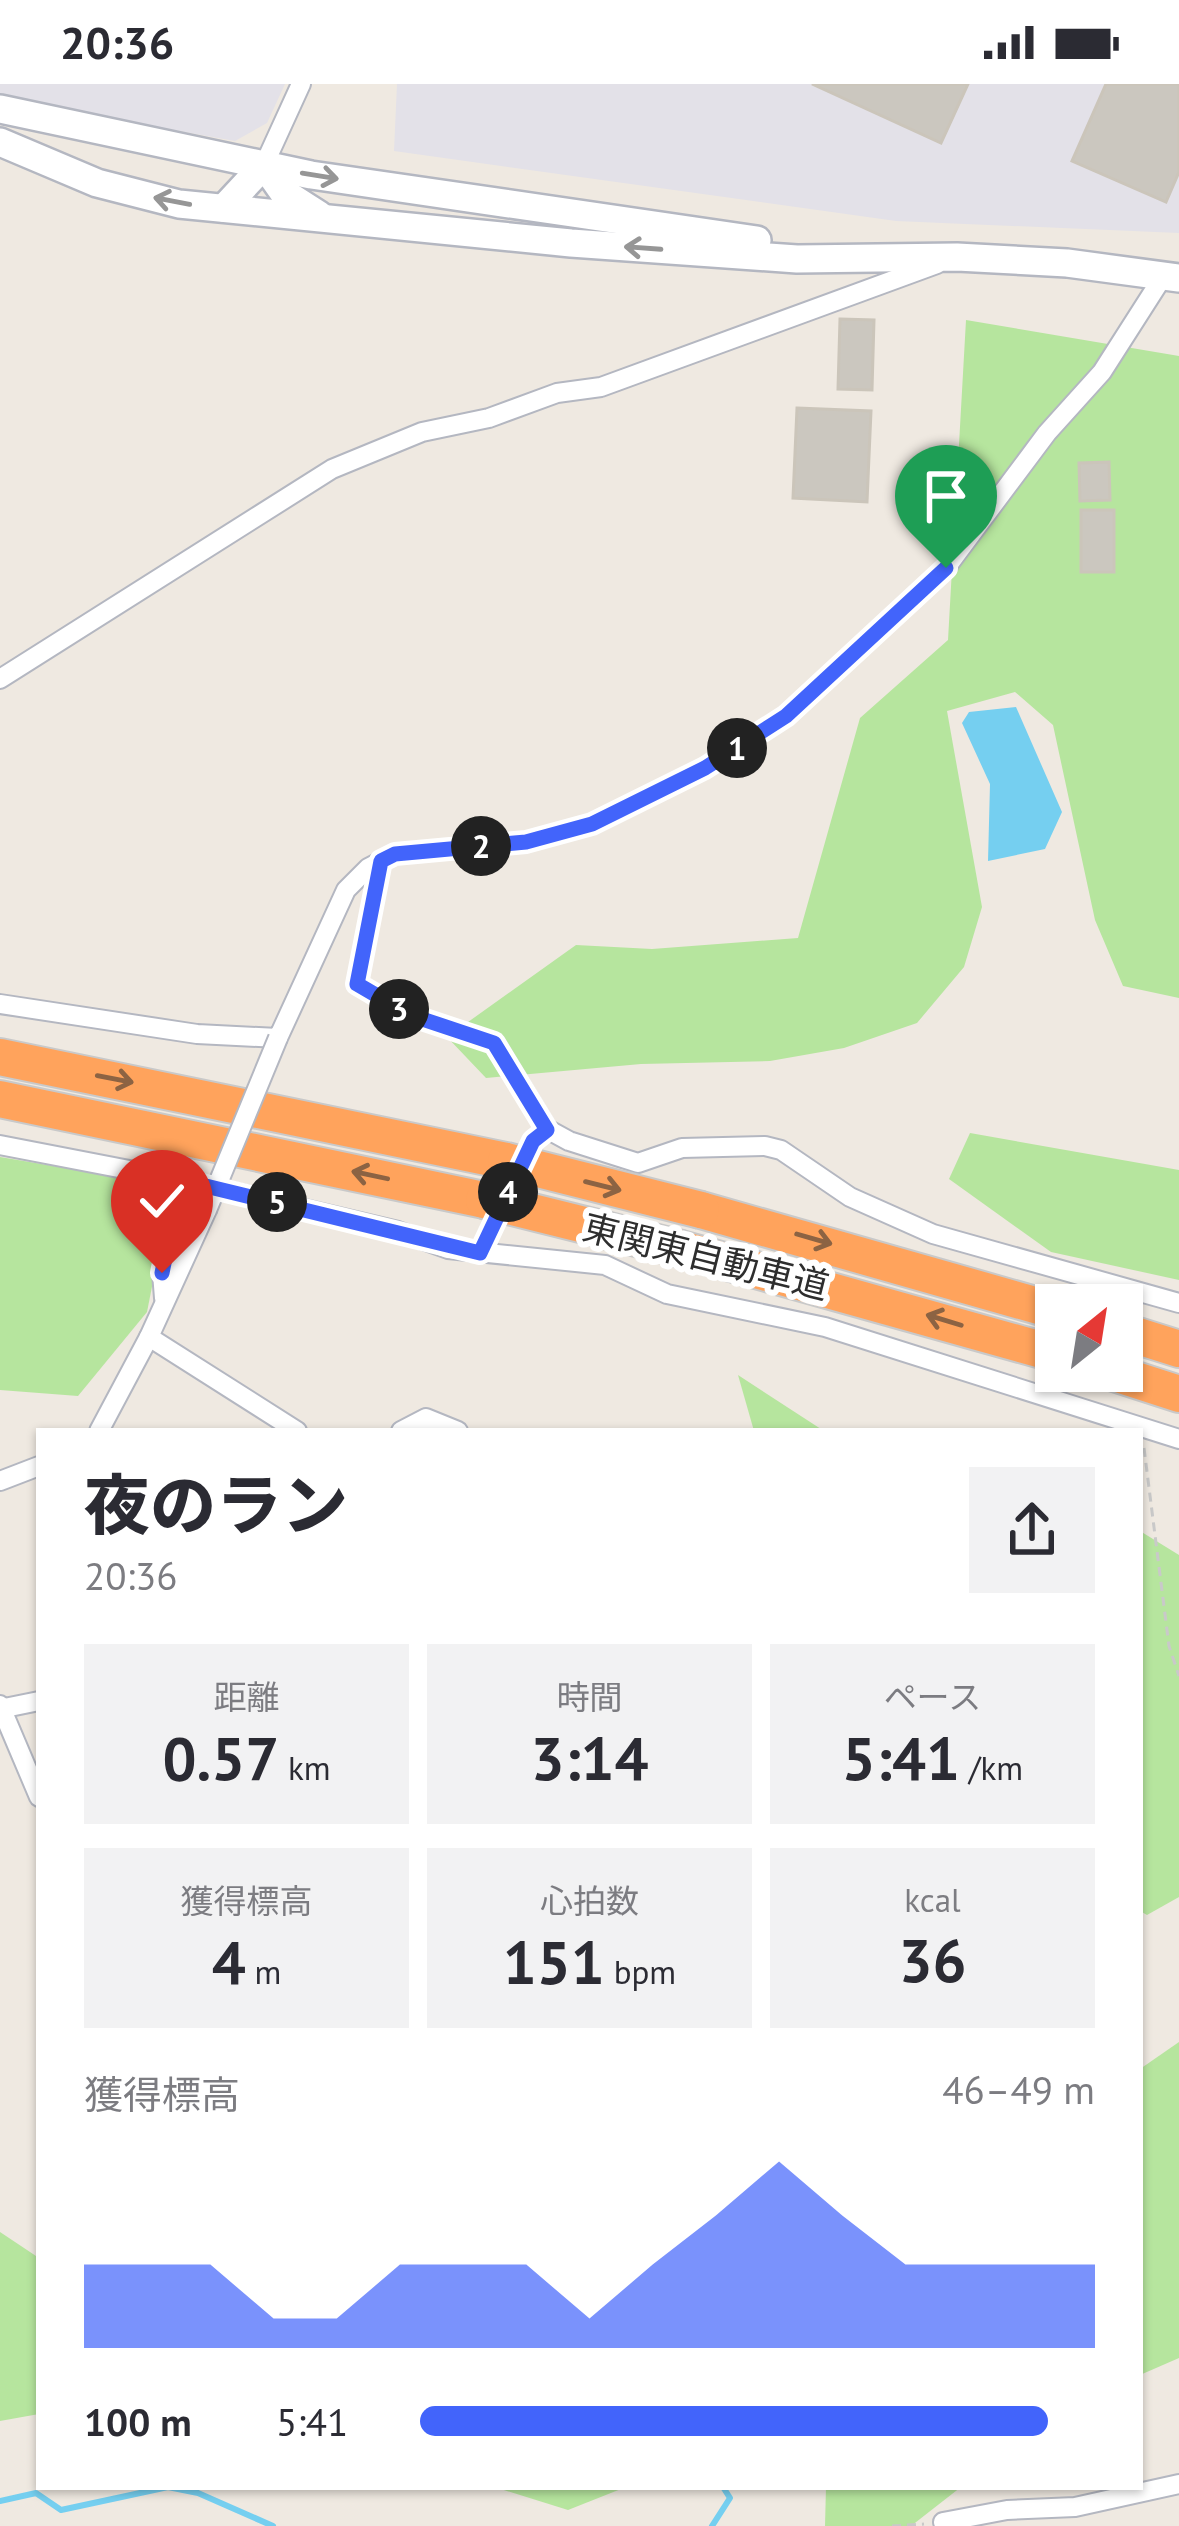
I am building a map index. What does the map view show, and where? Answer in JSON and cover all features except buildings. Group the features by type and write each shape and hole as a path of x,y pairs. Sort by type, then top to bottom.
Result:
{"highway":[{"name":"東関東自動車道","path":"0,1057 506,1161 701,1210 1035,1305"},
{"name":"東関東自動車道","path":"0,1099 484,1200 681,1249 1035,1348"},
{"path":"1143,1338 1179,1349"},
{"path":"1143,1382 1179,1394"}],"street":[{"path":"224,208 264,165 301,84"},
{"path":"0,109 264,165 886,259"},
{"path":"0,142 97,183 179,203 797,259 957,257 1172,276"},
{"path":"264,165 283,192 322,217"},
{"path":"0,679 332,469 380,445 489,418 557,393 601,387 957,257"},
{"path":"101,1428 207,1210 346,890 395,854 526,842 592,824 705,768 786,716 957,555 1172,276"},
{"path":"381,861 357,984 410,1015 494,1043 547,1130 638,1163 682,1148 765,1146 782,1150 850,1198 933,1234 1179,1303"},
{"path":"0,1004 197,1034 278,1038"},
{"path":"480,1253 533,1141 547,1130"},
{"path":"0,1145 181,1180 480,1253 604,1265 667,1294 825,1327 1179,1439"},
{"path":"164,1303 162,1273 181,1180"},
{"path":"149,1337 292,1428"},
{"path":"406,1428 426,1418 451,1428"},
{"path":"0,1480 36,1467"},
{"path":"36,1702 0,1708 36,1790"},
{"path":"944,2522 1007,2510 1076,2507 1179,2485"}],"path":[{"path":"1144,1428 1169,1646 1179,1676"},
{"path":"892,2526 944,2522"}],"shaded area":[{"path":"0,84 285,84 267,123 235,141 0,99"},
{"path":"397,84 1179,84 1179,233 896,221 394,151"}],"green space":[{"path":"966,320 1179,356 1179,998 1123,986 1095,920 1053,725 1015,692 947,711 982,907 964,967 917,1023 844,1048 770,1061 641,1064 486,1078 447,1037 576,945 652,949 798,938 860,718 948,640"},
{"path":"970,1133 1179,1170 1179,1280 1051,1252 949,1179"},
{"path":"0,1157 172,1186 147,1312 78,1396 0,1390"},
{"path":"738,1375 819,1428 753,1428"},
{"path":"1143,1533 1179,1555 1179,1897 1147,1915 1143,1913"},
{"path":"1179,2042 1179,2358 1143,2374 1143,2067"},
{"path":"0,2232 36,2256 36,2415 0,2421"},
{"path":"504,2490 618,2490 568,2510"},
{"path":"826,2490 957,2490 911,2526 825,2526"}],"water":[{"path":"1016,707 1062,812 1045,849 988,861 990,784 962,723 969,712"}],"waterway":[{"path":"0,2501 36,2493 61,2510 154,2490"},
{"path":"183,2490 273,2526"},
{"path":"712,2526 730,2498 725,2490"}],"route":[{"path":"162,1273 181,1180 398,1231 448,1249 480,1253 533,1141 547,1130 494,1043 410,1015 357,984 381,861 395,854 526,842 592,824 705,768 786,716 946,568"}]}
